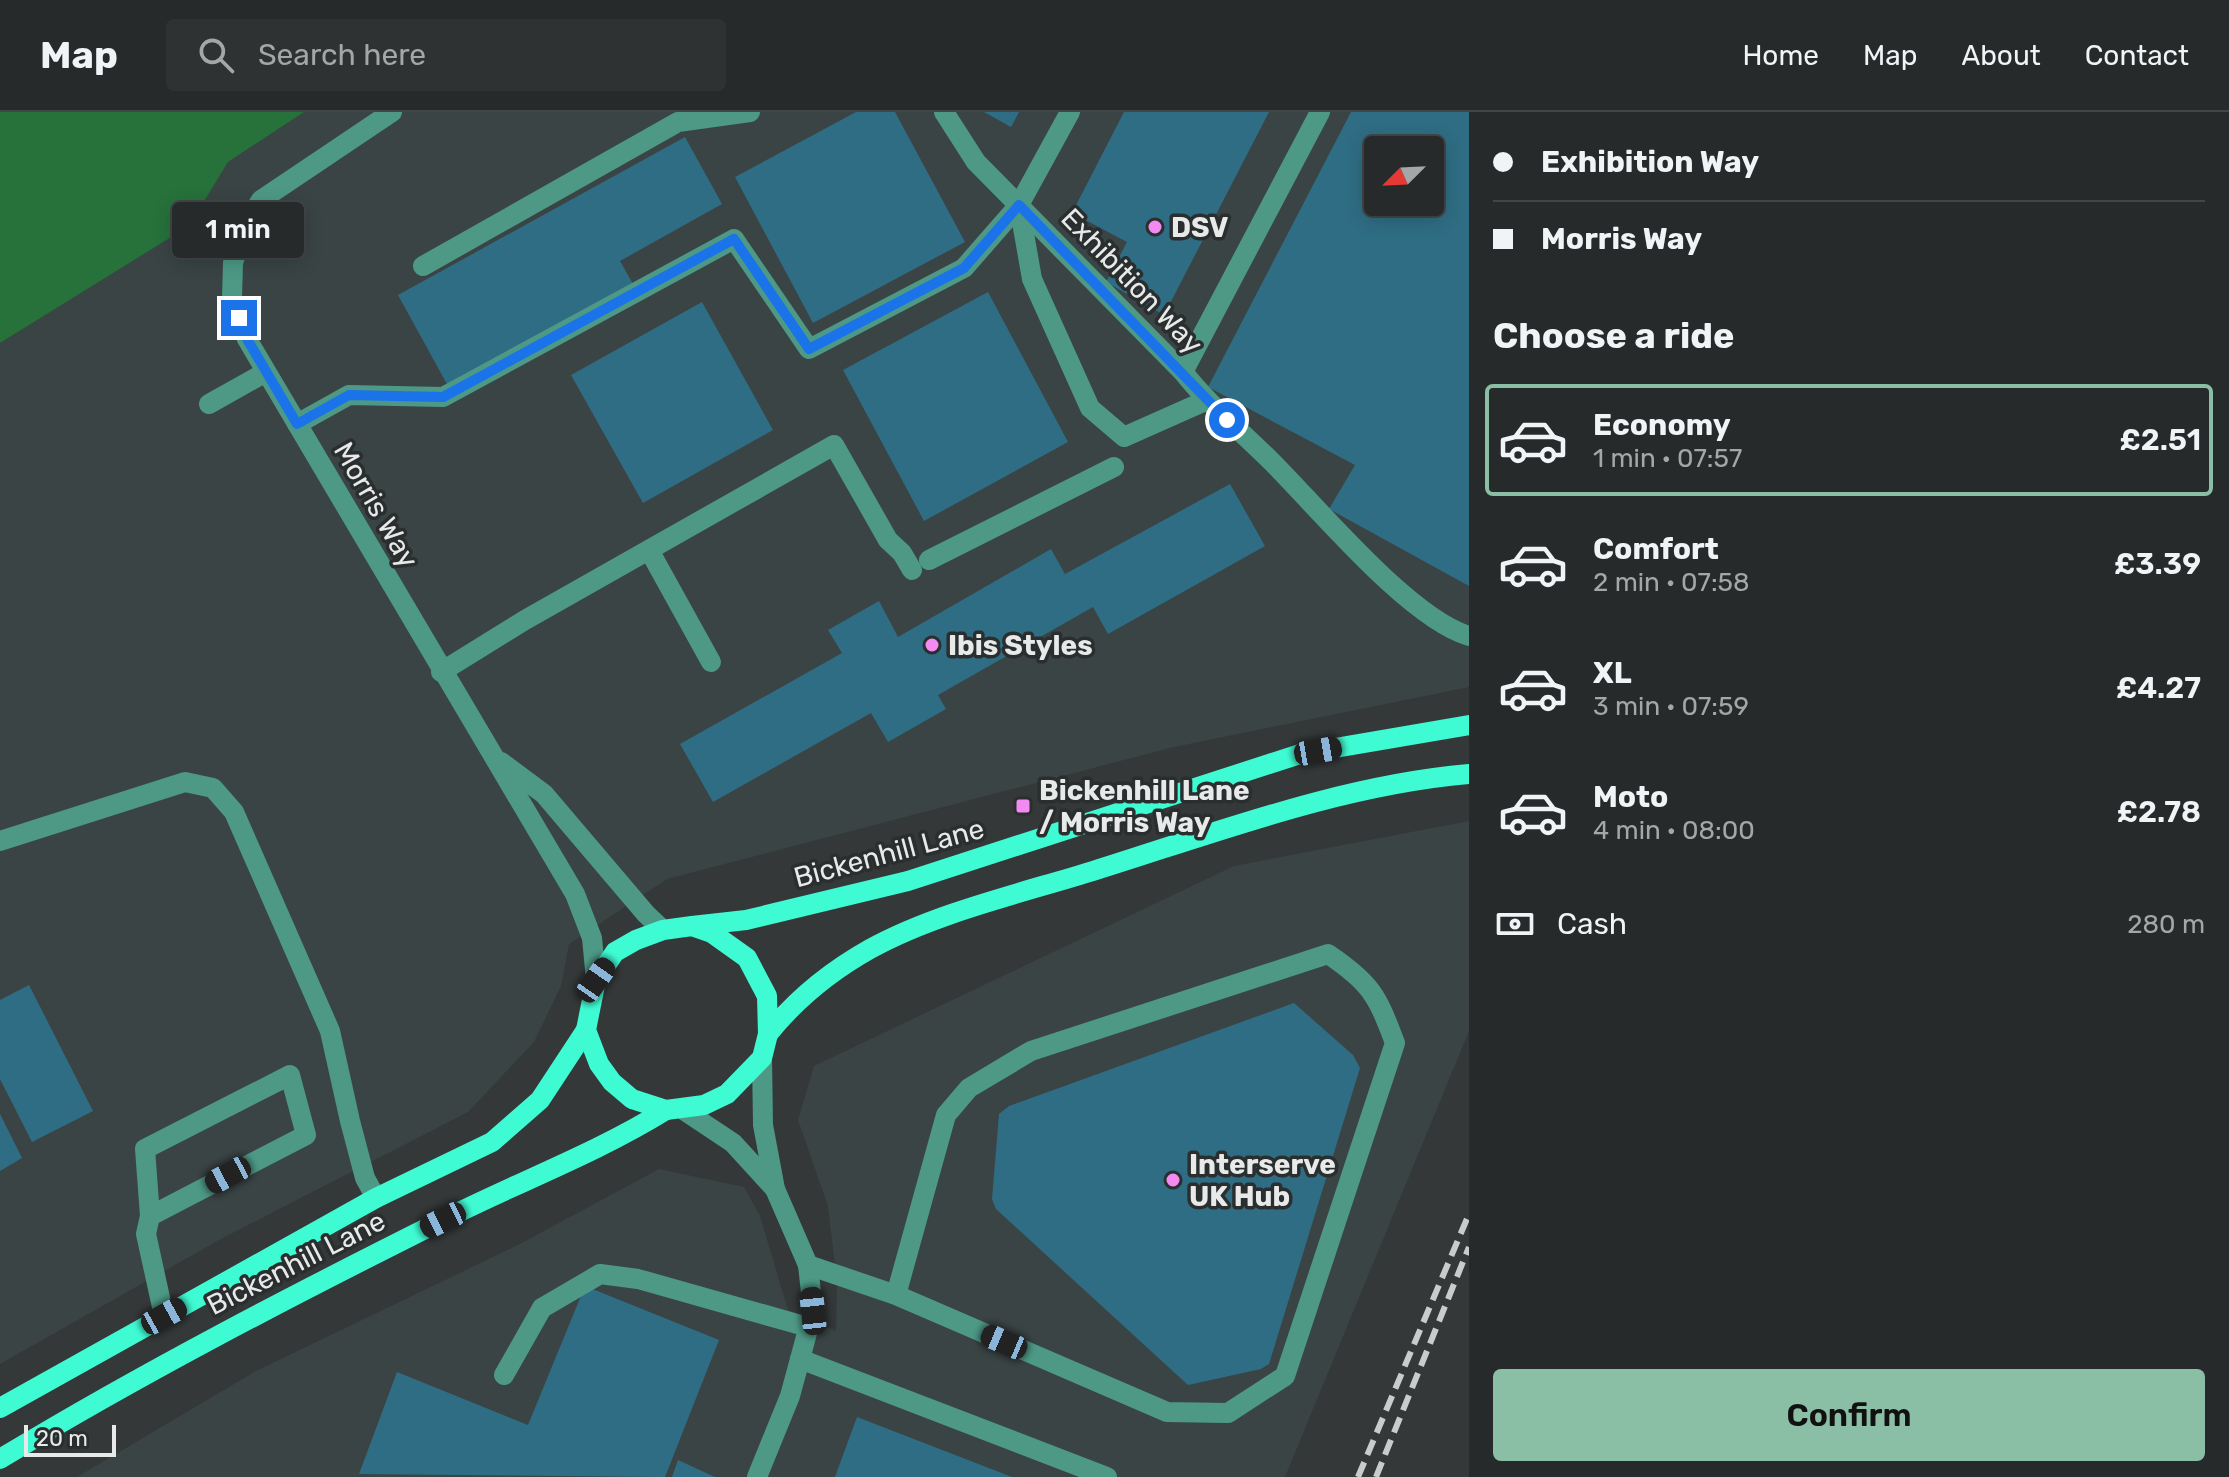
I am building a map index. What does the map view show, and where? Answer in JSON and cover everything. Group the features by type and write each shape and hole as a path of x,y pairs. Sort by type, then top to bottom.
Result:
{"main road":[{"name":"Bickenhill Lane","path":"692,926 746,920 908,881 1300,754 1469,725"},
{"path":"768,1034 792,1004 820,980 873,948 940,920 1292,809 1469,774"},
{"path":"692,926 732,945 747,958 767,996 768,1034 762,1058 727,1094 704,1105 674,1110 632,1099 612,1082 599,1064 586,1030 596,980 615,952 663,930 692,926"},
{"name":"Bickenhill Lane","path":"0,1408 376,1198 492,1142 526,1116 586,1030"},
{"name":"Bickenhill Lane","path":"0,1459 248,1317 499,1192 612,1144 674,1110"}],"street":[{"name":"Morris Way","path":"392,112 261,200 243,230 233,263 232,298 247,339 441,672 575,894 592,938 596,980"},
{"path":"423,266 678,122 750,112"},
{"name":"Exhibition Way","path":"944,112 976,162 1183,372 1205,401 1270,459 1404,595 1449,630 1469,636"},
{"path":"297,424 349,395 443,397 734,239 809,349 964,268 1019,205 1070,112"},
{"path":"1183,372 1320,112"},
{"path":"1019,205 1019,220 1032,279 1090,408 1124,437 1205,401"},
{"path":"209,404 266,372"},
{"path":"441,672 834,445 888,540 920,565 1114,467"},
{"path":"649,550 711,662"},
{"path":"492,755 544,794 663,930"},
{"path":"0,841 185,782 213,788 234,812 330,1031 365,1178 376,1198"},
{"path":"808,1265 896,1295 1167,1412 1228,1413 1285,1376 1395,1043 1377,995 1355,972 1328,954 1031,1051 969,1088 946,1115 896,1295"},
{"path":"757,1477 790,1396 813,1311 808,1265 775,1189 763,1125 762,1058"},
{"path":"150,1216 306,1135 290,1075 145,1149 150,1216 146,1234 164,1316"},
{"path":"674,1110 733,1143 775,1189"},
{"path":"504,1375 542,1308 600,1274 638,1279 808,1327"},
{"path":"800,1359 1107,1477"}],"shaded area":[{"path":"304,112 1469,112 1469,687 1174,747 667,879 569,944 561,986 534,1042 468,1112 219,1240 0,1364 0,343 188,226 228,162"},
{"path":"1469,821 1469,1031 1285,1477 77,1477 256,1371 518,1245 659,1169 744,1187 760,1216 788,1310 836,1331 837,1283 828,1206 798,1120 814,1066 1234,866"}],"green space":[{"path":"0,112 304,112 228,162 189,226 0,343"}],"building":[{"path":"856,112 895,112 965,242 813,323 735,177"},
{"path":"984,112 1019,112 1011,127"},
{"name":"DSV","path":"1124,112 1269,112 1164,315 1106,282 1127,242 1072,213"},
{"path":"1351,112 1469,112 1469,586 1329,509 1355,465 1208,387"},
{"path":"685,137 722,204 620,261 633,284 448,386 398,295"},
{"path":"988,292 1068,442 924,521 843,370"},
{"path":"702,302 773,430 643,503 571,375"},
{"name":"Ibis Styles","path":"1230,484 1265,546 1108,634 1093,607 938,695 946,709 888,742 871,713 713,802 680,744 842,653 828,630 879,601 898,637 1051,549 1065,574"},
{"path":"29,985 93,1111 32,1142 0,1079 0,1000"},
{"path":"1294,1003 1353,1055 1360,1068 1269,1364 1261,1369 1188,1385 996,1209 992,1199 999,1114 1009,1106"},
{"path":"0,1114 22,1158 0,1171"},
{"path":"585,1286 719,1340 665,1477 359,1474 397,1372 528,1425"},
{"path":"857,1417 1012,1477 835,1477"},
{"path":"678,1460 715,1477 672,1477"}],"railway":[{"path":"1358,1477 1469,1214"},
{"path":"1376,1477 1469,1247"}],"place":[{"name":"DSV","path":"1155,227"},
{"name":"Ibis Styles","path":"932,645"},
{"name":"Bickenhill Lane / Morris Way","path":"1023,806"},
{"name":"Interserve UK Hub","path":"1173,1180"}],"route":[{"path":"239,318 247,339 297,424 349,395 443,397 734,239 809,349 964,268 1019,205 1183,372 1205,401 1227,420"}]}
